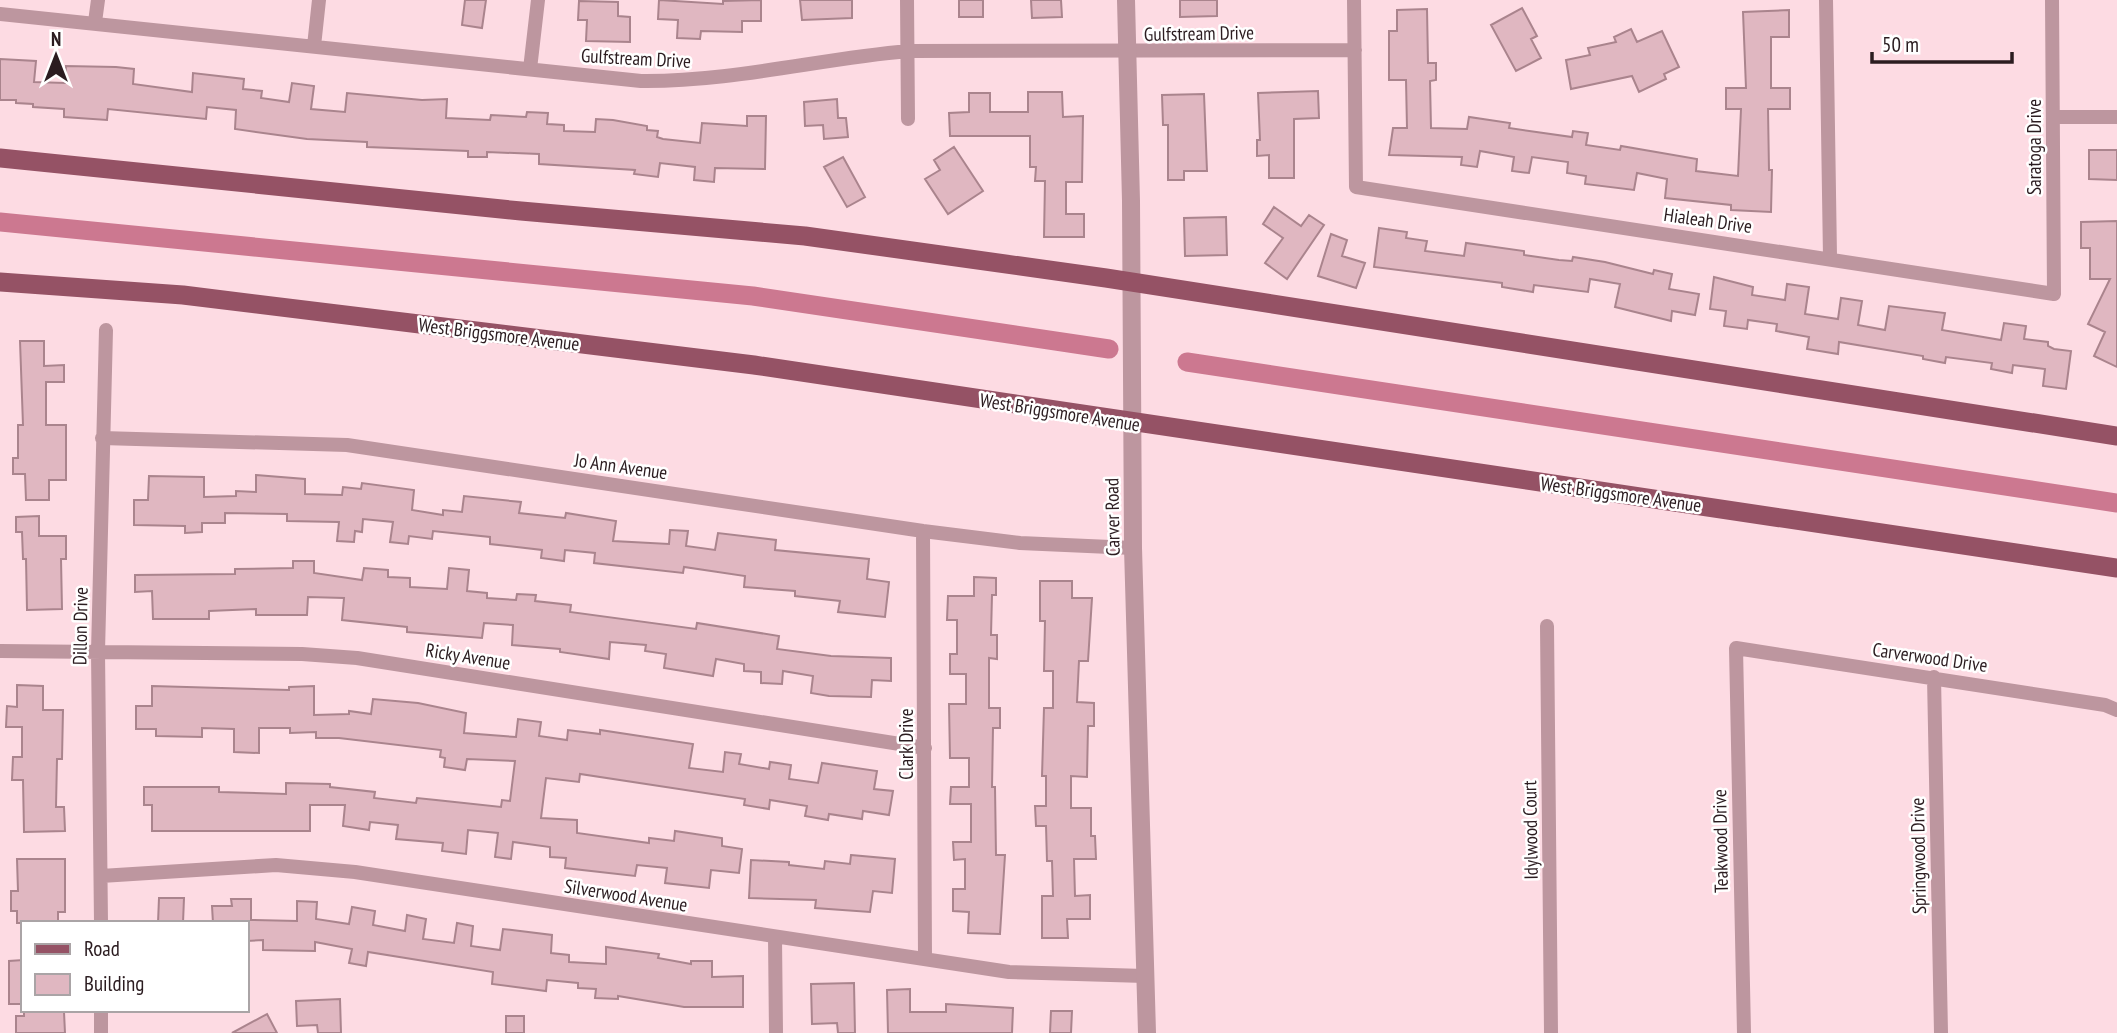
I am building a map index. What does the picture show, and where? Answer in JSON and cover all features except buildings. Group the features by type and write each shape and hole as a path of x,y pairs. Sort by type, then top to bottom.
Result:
{"main road":[{"path":"0,158 521,211 805,236 1131,283 2117,436"},
{"name":"West Briggsmore Avenue","path":"0,282 183,295 741,363 2117,568"}],"street":[{"path":"95,22 98,0"},
{"path":"314,46 319,0"},
{"path":"530,69 538,0"},
{"path":"907,0 908,119"},
{"name":"Carver Road","path":"1126,0 1133,548 1147,1033"},
{"path":"1354,0 1355,50"},
{"path":"1826,0 1830,257"},
{"name":"Saratoga Drive","path":"2052,0 2054,294"},
{"name":"Gulfstream Drive","path":"0,14 641,81 686,82 731,77 850,56 908,51 1127,53 1355,50"},
{"name":"Hialeah Drive","path":"1355,50 1356,187 1830,257 2054,294"},
{"path":"2054,117 2117,117"},
{"name":"Dillon Drive","path":"101,921 98,652 106,330"},
{"name":"Jo Ann Avenue","path":"102,438 347,445 923,531 1020,543 1133,548"},
{"name":"Clark Drive","path":"923,531 925,957"},
{"name":"Idylwood Court","path":"1547,626 1551,1033"},
{"name":"Carverwood Drive","path":"1736,648 1934,677 2117,709"},
{"name":"Teakwood Drive","path":"1736,648 1744,1033"},
{"name":"Ricky Avenue","path":"0,651 357,658 925,748"},
{"name":"Springwood Drive","path":"1934,677 1941,1033"},
{"name":"Silverwood Avenue","path":"101,876 276,865 329,869 775,938 925,957 1009,972 1145,976"},
{"path":"775,938 776,1033"},
{"path":"101,1012 101,1033"}],"waterway":[{"path":"0,222 753,296 1109,349"},
{"path":"1187,362 2117,503"}]}
